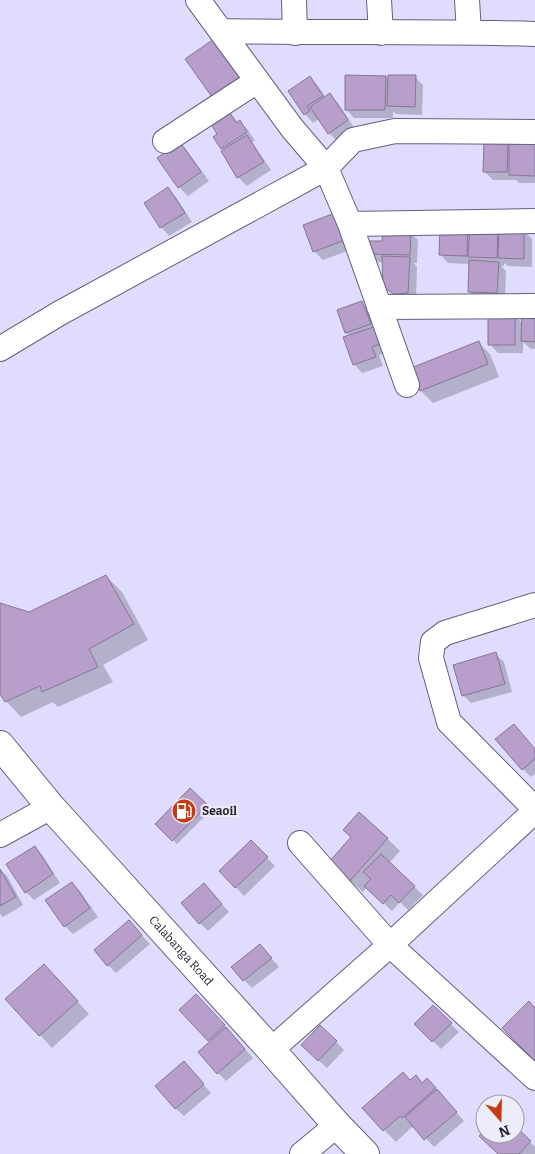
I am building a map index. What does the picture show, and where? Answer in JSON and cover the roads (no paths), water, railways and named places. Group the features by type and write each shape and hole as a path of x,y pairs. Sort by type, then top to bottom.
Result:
{"main road":[{"name":"Calabanga Road","path":"0,745 51,807 365,1154"}],"street":[{"path":"198,0 292,128 326,168 350,224 407,385"},
{"path":"294,0 295,33"},
{"path":"379,0 381,33"},
{"path":"467,0 469,32"},
{"path":"220,31 535,34"},
{"path":"165,141 257,81"},
{"path":"0,349 60,313 326,168 353,140 395,131 535,132"},
{"path":"350,224 535,221"},
{"path":"379,307 535,306"},
{"path":"271,1050 390,945 535,810 450,722 431,658 433,642 445,633 535,605"},
{"path":"0,835 51,807"},
{"path":"300,843 390,945 535,1078"},
{"path":"302,1154 337,1125"}],"place":[{"name":"Seaoil","path":"184,811"}]}
